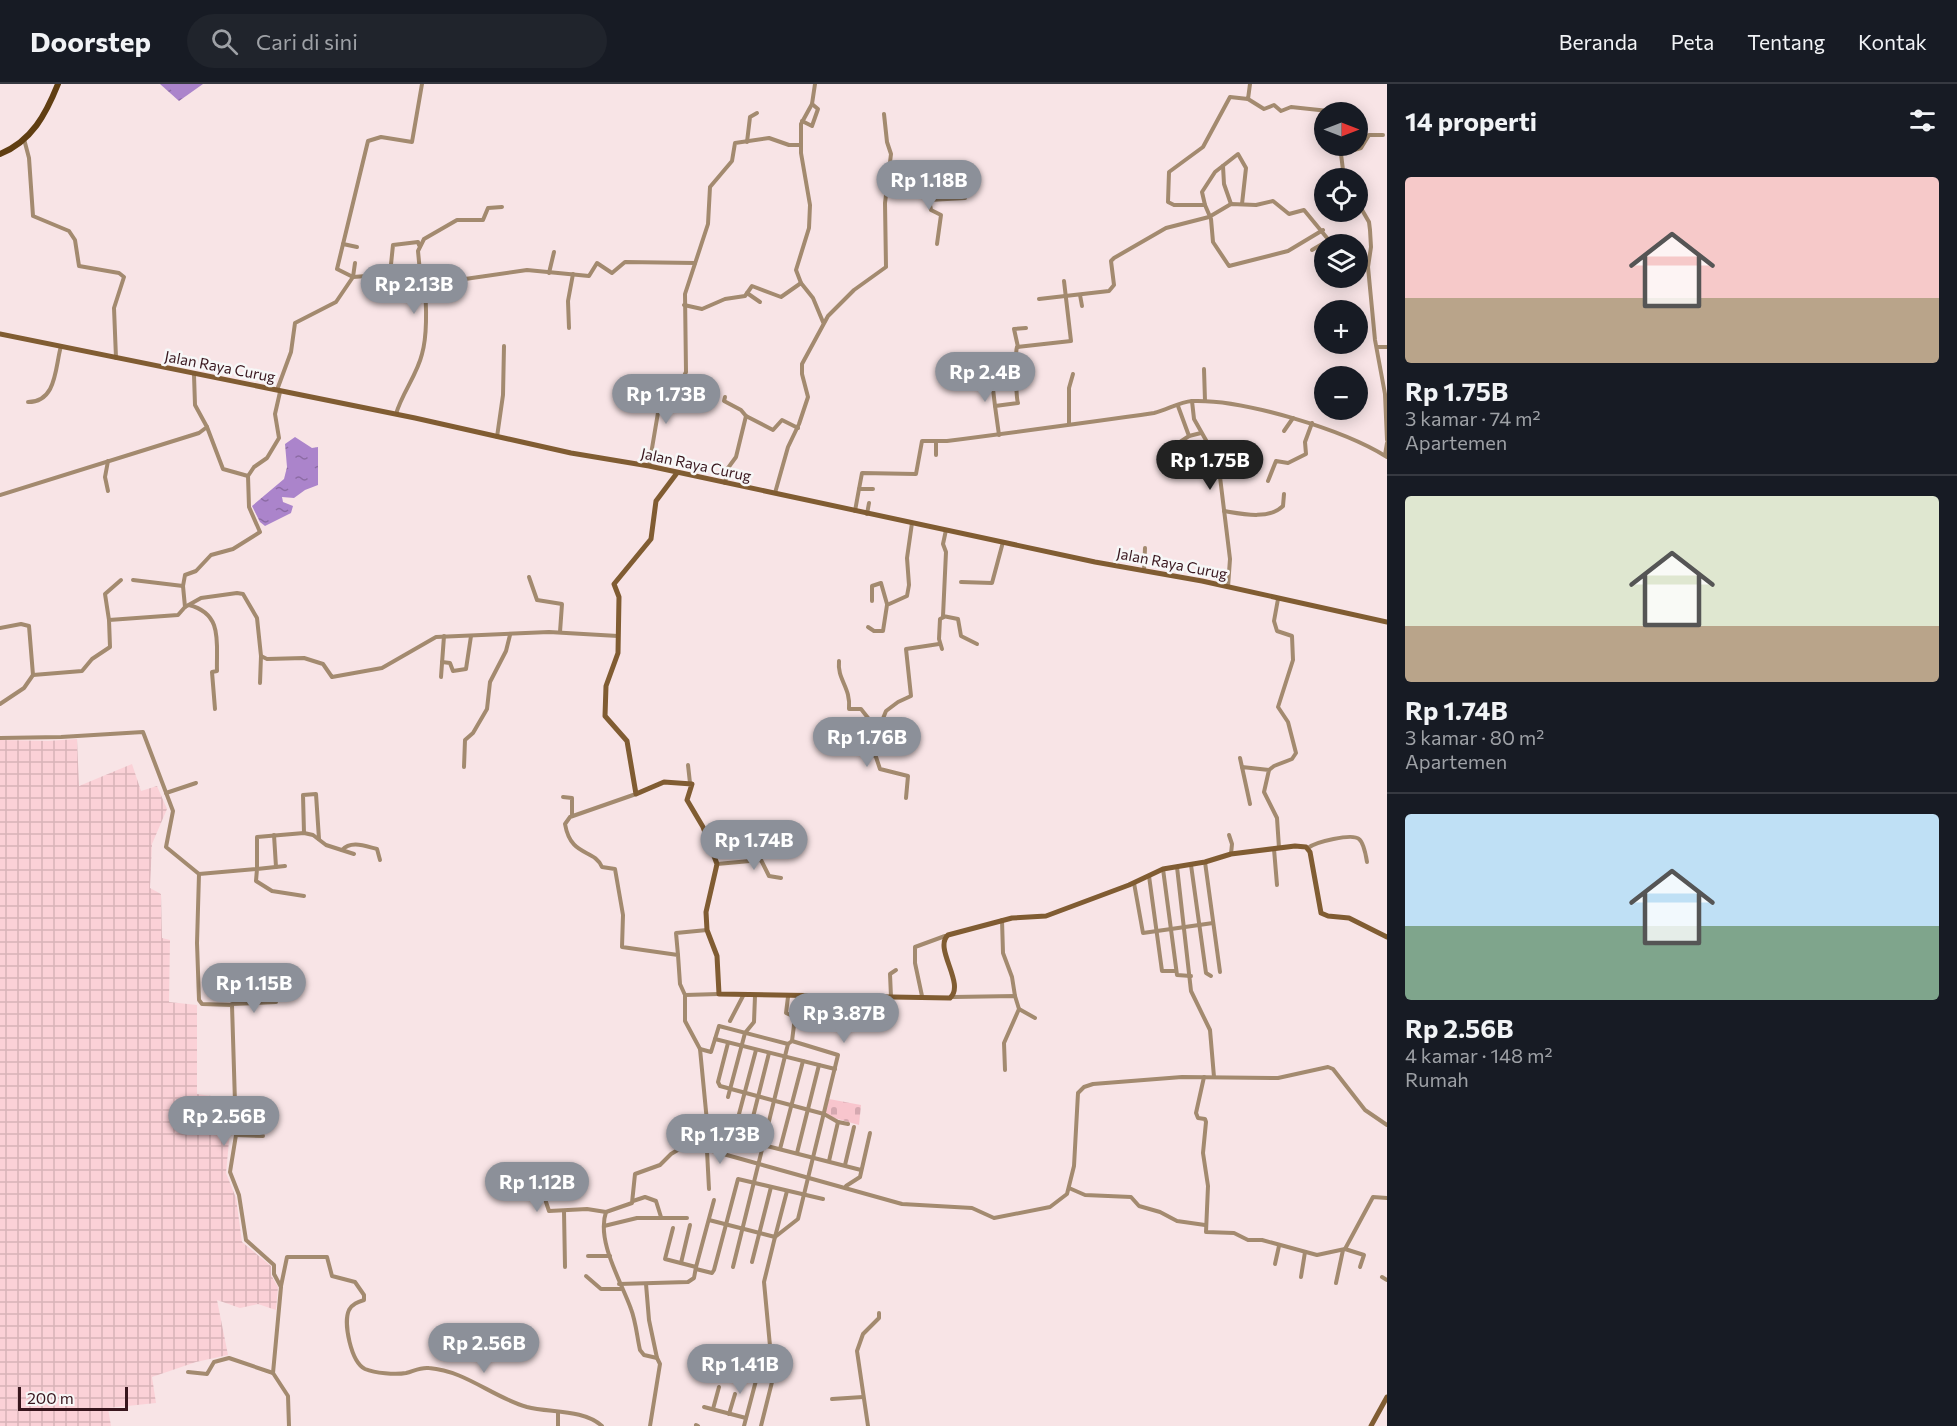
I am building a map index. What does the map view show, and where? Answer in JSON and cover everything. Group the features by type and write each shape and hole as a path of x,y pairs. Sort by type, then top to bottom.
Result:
{"main road":[{"path":"0,154 24,139 44,116 58,84"}],"street":[{"path":"422,84 412,142 381,137 368,141 365,162 350,207 337,270 352,277 422,273 454,280 527,270 591,275 597,263 612,273 625,262 695,263"},
{"path":"815,84 812,104 801,120 800,145 810,205 808,228 796,270 801,284 813,298 823,322"},
{"path":"1248,99 1250,84"},
{"path":"1205,204 1195,207 1168,204 1168,174 1203,147 1230,97 1248,99 1264,109 1274,105 1281,111 1291,107 1314,109"},
{"path":"801,120 812,126 818,108 812,104"},
{"path":"747,142 750,117 757,113"},
{"path":"775,493 788,447 798,428 808,397 802,364 823,322 854,290 886,267 885,203 891,154 886,142 884,114"},
{"path":"1368,138 1370,135 1383,135"},
{"path":"649,466 663,383 684,376 686,372 684,305 708,224 710,187 732,161 733,144 769,138 789,145 800,145"},
{"path":"24,139 33,216 69,231 75,240 79,266 119,273 124,277 114,309 116,358"},
{"path":"1242,204 1246,178 1243,160 1236,154 1215,172 1202,191 1210,216 1214,244 1229,266 1288,251 1323,230"},
{"path":"1223,166 1224,184 1231,204"},
{"path":"890,172 897,173 917,186 945,187 946,197"},
{"path":"917,186 920,195 929,200 946,197 965,198"},
{"path":"929,200 931,210 941,215 937,244"},
{"path":"1039,299 1101,294 1113,289 1111,261 1114,258 1166,228 1175,225 1183,226 1210,216 1231,204 1256,205 1273,201 1289,214 1303,210 1325,234"},
{"path":"396,415 401,397 423,354 426,295 419,245 424,239 457,220 483,220 488,208 502,207"},
{"path":"854,512 862,473 916,474 920,442 999,435 1069,423 1151,413 1192,401 1205,401 1312,423 1386,453 1386,394 1377,347 1368,267 1371,247 1368,222"},
{"path":"390,274 393,245 418,242 419,245"},
{"path":"343,244 357,247"},
{"path":"549,273 554,252"},
{"path":"186,606 183,586 185,575 196,571 211,555 233,549 260,532 249,507 248,476 254,467 267,458 279,438 275,414 278,391 291,352 296,323 336,302 352,277 355,262"},
{"path":"569,328 568,302 573,273"},
{"path":"1018,347 1071,341 1064,281"},
{"path":"684,305 702,309 706,304 745,296 752,286 780,298 801,284"},
{"path":"747,293 760,302"},
{"path":"1080,295 1082,306"},
{"path":"995,406 1018,403 1015,394 1018,380 1015,355 1018,347 1014,329 1026,328"},
{"name":"Jalan Raya Curug","path":"0,334 396,415 497,438 649,466 867,515 1228,587 1387,622"},
{"path":"28,402 41,400 50,391 61,346"},
{"path":"497,438 503,395 504,346"},
{"path":"1377,347 1387,347"},
{"path":"1204,369 1205,401"},
{"path":"1069,423 1069,388 1073,374"},
{"path":"194,375 195,405 207,427 223,469 242,472 248,476"},
{"path":"987,389 993,389 999,435"},
{"path":"725,397 724,401 773,430 782,420 798,428"},
{"path":"1192,401 1194,419 1209,447 1209,460 1219,474 1230,559 1228,587"},
{"path":"1178,406 1189,436"},
{"path":"725,483 728,468 736,457 746,416"},
{"path":"1284,431 1293,418"},
{"path":"1268,481 1276,461 1288,463 1306,454 1305,438 1312,423"},
{"path":"0,495 184,439 207,427"},
{"path":"1187,458 1168,463 1177,444 1189,436 1201,433"},
{"path":"936,441 936,455"},
{"path":"108,461 105,477 108,491"},
{"path":"636,794 627,741 605,716 606,686 618,656 619,597 614,584 651,539 656,501 677,473"},
{"path":"859,489 873,489"},
{"path":"1224,511 1252,514 1277,511 1283,506 1284,494"},
{"path":"867,515 869,503"},
{"path":"887,605 905,598 908,594 906,558 912,523"},
{"path":"839,661 840,678 849,690 849,709 861,710 872,723 881,725 886,711 897,702 911,696 906,649 940,647 940,619 944,617 946,552 943,543 946,530"},
{"path":"961,582 992,583 1003,541"},
{"path":"1144,570 1145,548"},
{"path":"530,577 538,602 561,604 560,632"},
{"path":"33,675 82,671 92,659 110,647 105,594 121,580"},
{"path":"133,580 183,586"},
{"path":"868,627 873,631 884,630 887,605 881,584 872,586 872,601"},
{"path":"109,620 178,615 186,606 201,598 243,594 257,618 261,656 260,683"},
{"path":"1242,767 1269,770 1296,755 1288,722 1278,707 1293,658 1292,636 1277,631 1274,625 1278,599"},
{"path":"186,606 204,611 218,633 219,661 217,670 212,672 215,709"},
{"path":"944,617 958,619 961,636 977,644"},
{"path":"0,628 21,624 29,626 33,675 26,686 0,704"},
{"path":"261,656 267,659 303,658 323,664 332,677 382,668 430,640 444,636 560,632 618,636"},
{"path":"464,767 465,739 473,733 488,709 490,682 506,651 510,635"},
{"path":"441,677 444,636"},
{"path":"442,662 450,663 453,671 466,669 471,636"},
{"path":"872,723 870,751 876,757 880,769 908,776 906,798"},
{"path":"0,738 61,737 141,731 173,811 166,848 199,874 285,866"},
{"path":"1240,758 1250,804"},
{"path":"688,765 690,783 693,785 687,800 703,827 717,864 707,900 707,930 717,956 719,994"},
{"path":"1269,770 1264,792 1277,818 1277,885"},
{"path":"678,955 622,947 623,920 616,871 614,868 602,867 599,860 572,844 565,824 572,816 664,782 690,783"},
{"path":"166,793 196,783"},
{"path":"304,833 303,795 316,794 319,840"},
{"path":"563,797 572,798 572,816"},
{"path":"304,896 270,890 256,881 257,837 304,833 354,854"},
{"path":"274,835 276,867"},
{"path":"1229,835 1232,844 1231,854"},
{"path":"922,996 915,948 945,936 1002,920 1046,916 1163,870 1205,862 1231,854 1308,848 1313,843 1356,838 1361,841 1367,862"},
{"path":"342,850 349,845 357,844 377,849 380,860"},
{"path":"1308,848 1321,912 1328,916 1349,918 1387,938"},
{"path":"717,864 761,860 769,876 781,878"},
{"path":"1205,862 1220,972"},
{"path":"1191,865 1206,975 1211,976"},
{"path":"1177,867 1193,996 1210,1030 1214,1077"},
{"path":"1163,870 1176,971 1179,977 1191,976"},
{"path":"199,874 197,943 199,1000 202,1004 232,1005 276,1002"},
{"path":"1149,876 1162,972 1176,971"},
{"path":"1134,883 1143,932 1213,923"},
{"path":"1002,920 1003,953 1012,976 1019,1009 1004,1043 1005,1070"},
{"path":"707,930 675,933 680,984 685,995 685,1021 700,1049 709,1131 709,1189"},
{"path":"945,936 953,983 953,997"},
{"path":"891,998 890,974 896,970"},
{"path":"685,995 891,998 1015,996"},
{"path":"730,1021 743,996"},
{"path":"728,1097 745,1033 754,1022 755,996"},
{"path":"733,1267 773,1100 790,1042 795,1017 787,1014 788,997"},
{"path":"232,1005 236,1135 230,1170 239,1196 246,1239 274,1265 274,1274 281,1287"},
{"path":"1019,1009 1035,1018"},
{"path":"700,1049 710,1053 718,1027 837,1053 798,1219 775,1237"},
{"path":"715,1039 835,1069"},
{"path":"728,1042 718,1083 721,1087 808,1109 848,1124"},
{"path":"756,1050 739,1116 752,1121 769,1053"},
{"path":"780,1149 803,1061"},
{"path":"797,1153 819,1065"},
{"path":"685,1148 759,1163 902,1204 972,1208 990,1216 1002,1218 1055,1205 1064,1198 1070,1188 1075,1156 1076,1108 1081,1089 1093,1084 1204,1077 1278,1078 1330,1067 1365,1110 1387,1125"},
{"path":"1204,1077 1196,1113 1198,1118 1205,1119 1206,1122 1203,1156 1208,1186 1205,1225 1207,1233 1234,1233 1248,1240 1321,1255 1344,1249 1364,1255 1360,1267"},
{"path":"829,1161 838,1122"},
{"path":"845,1165 854,1127"},
{"path":"633,1202 634,1174 660,1165 671,1154 685,1148 709,1131"},
{"path":"845,1186 859,1178 870,1133"},
{"path":"236,1135 262,1136"},
{"path":"763,1145 861,1170"},
{"path":"673,1228 665,1259 713,1271 737,1180 755,1182 803,1196 823,1199"},
{"path":"752,1262 771,1187"},
{"path":"1070,1188 1085,1195 1133,1197 1139,1206 1187,1224 1205,1225"},
{"path":"761,1426 773,1376 764,1286 787,1191"},
{"path":"544,1196 549,1211 587,1209 606,1212 645,1197 656,1201 661,1218"},
{"path":"1336,1283 1344,1249 1372,1198 1387,1198"},
{"path":"619,1284 690,1281 695,1276 714,1200"},
{"path":"564,1210 565,1267"},
{"path":"606,1212 604,1226 610,1256 619,1284 632,1311 640,1350 644,1355 657,1358"},
{"path":"604,1226 637,1218 687,1218"},
{"path":"709,1220 775,1237"},
{"path":"681,1263 690,1225"},
{"path":"1275,1264 1279,1246"},
{"path":"1301,1277 1305,1252"},
{"path":"588,1257 610,1256"},
{"path":"289,1426 288,1396 273,1373 281,1287 287,1257 327,1257 332,1276 355,1282 364,1295 364,1300 352,1305 348,1314 351,1349 354,1358 364,1368 398,1373 418,1368 435,1369 472,1380 513,1402 577,1415 602,1426"},
{"path":"586,1276 601,1289 621,1289"},
{"path":"1382,1277 1387,1280"},
{"path":"646,1284 649,1320 660,1367 650,1426"},
{"path":"868,1426 857,1348 863,1334 879,1318 879,1313"},
{"path":"188,1372 207,1374 214,1362 225,1357 273,1373"},
{"path":"744,1426 757,1373 773,1376"},
{"path":"713,1409 719,1387"},
{"path":"729,1414 735,1394"},
{"path":"832,1399 863,1397"},
{"path":"1371,1426 1387,1397"},
{"path":"704,1407 746,1418"},
{"path":"558,1412 558,1426"}],"shaded area":[{"path":"77,739 79,786 132,764 141,791 157,786 167,809 152,844 150,888 161,894 162,938 170,940 169,1002 197,1005 197,1094 226,1098 231,1120 226,1173 236,1198 242,1242 271,1266 271,1275 278,1287 276,1310 258,1304 240,1308 217,1300 228,1355 196,1362 152,1377 156,1403 108,1408 111,1426 0,1426 0,740"}],"green space":[{"path":"829,1099 861,1105 859,1125 824,1115"}],"water":[{"path":"160,84 203,84 179,101"},
{"path":"295,437 312,448 318,447 318,485 294,498 282,497 283,502 293,506 291,513 265,526 260,522 252,506 284,479 287,467 285,444"}]}
